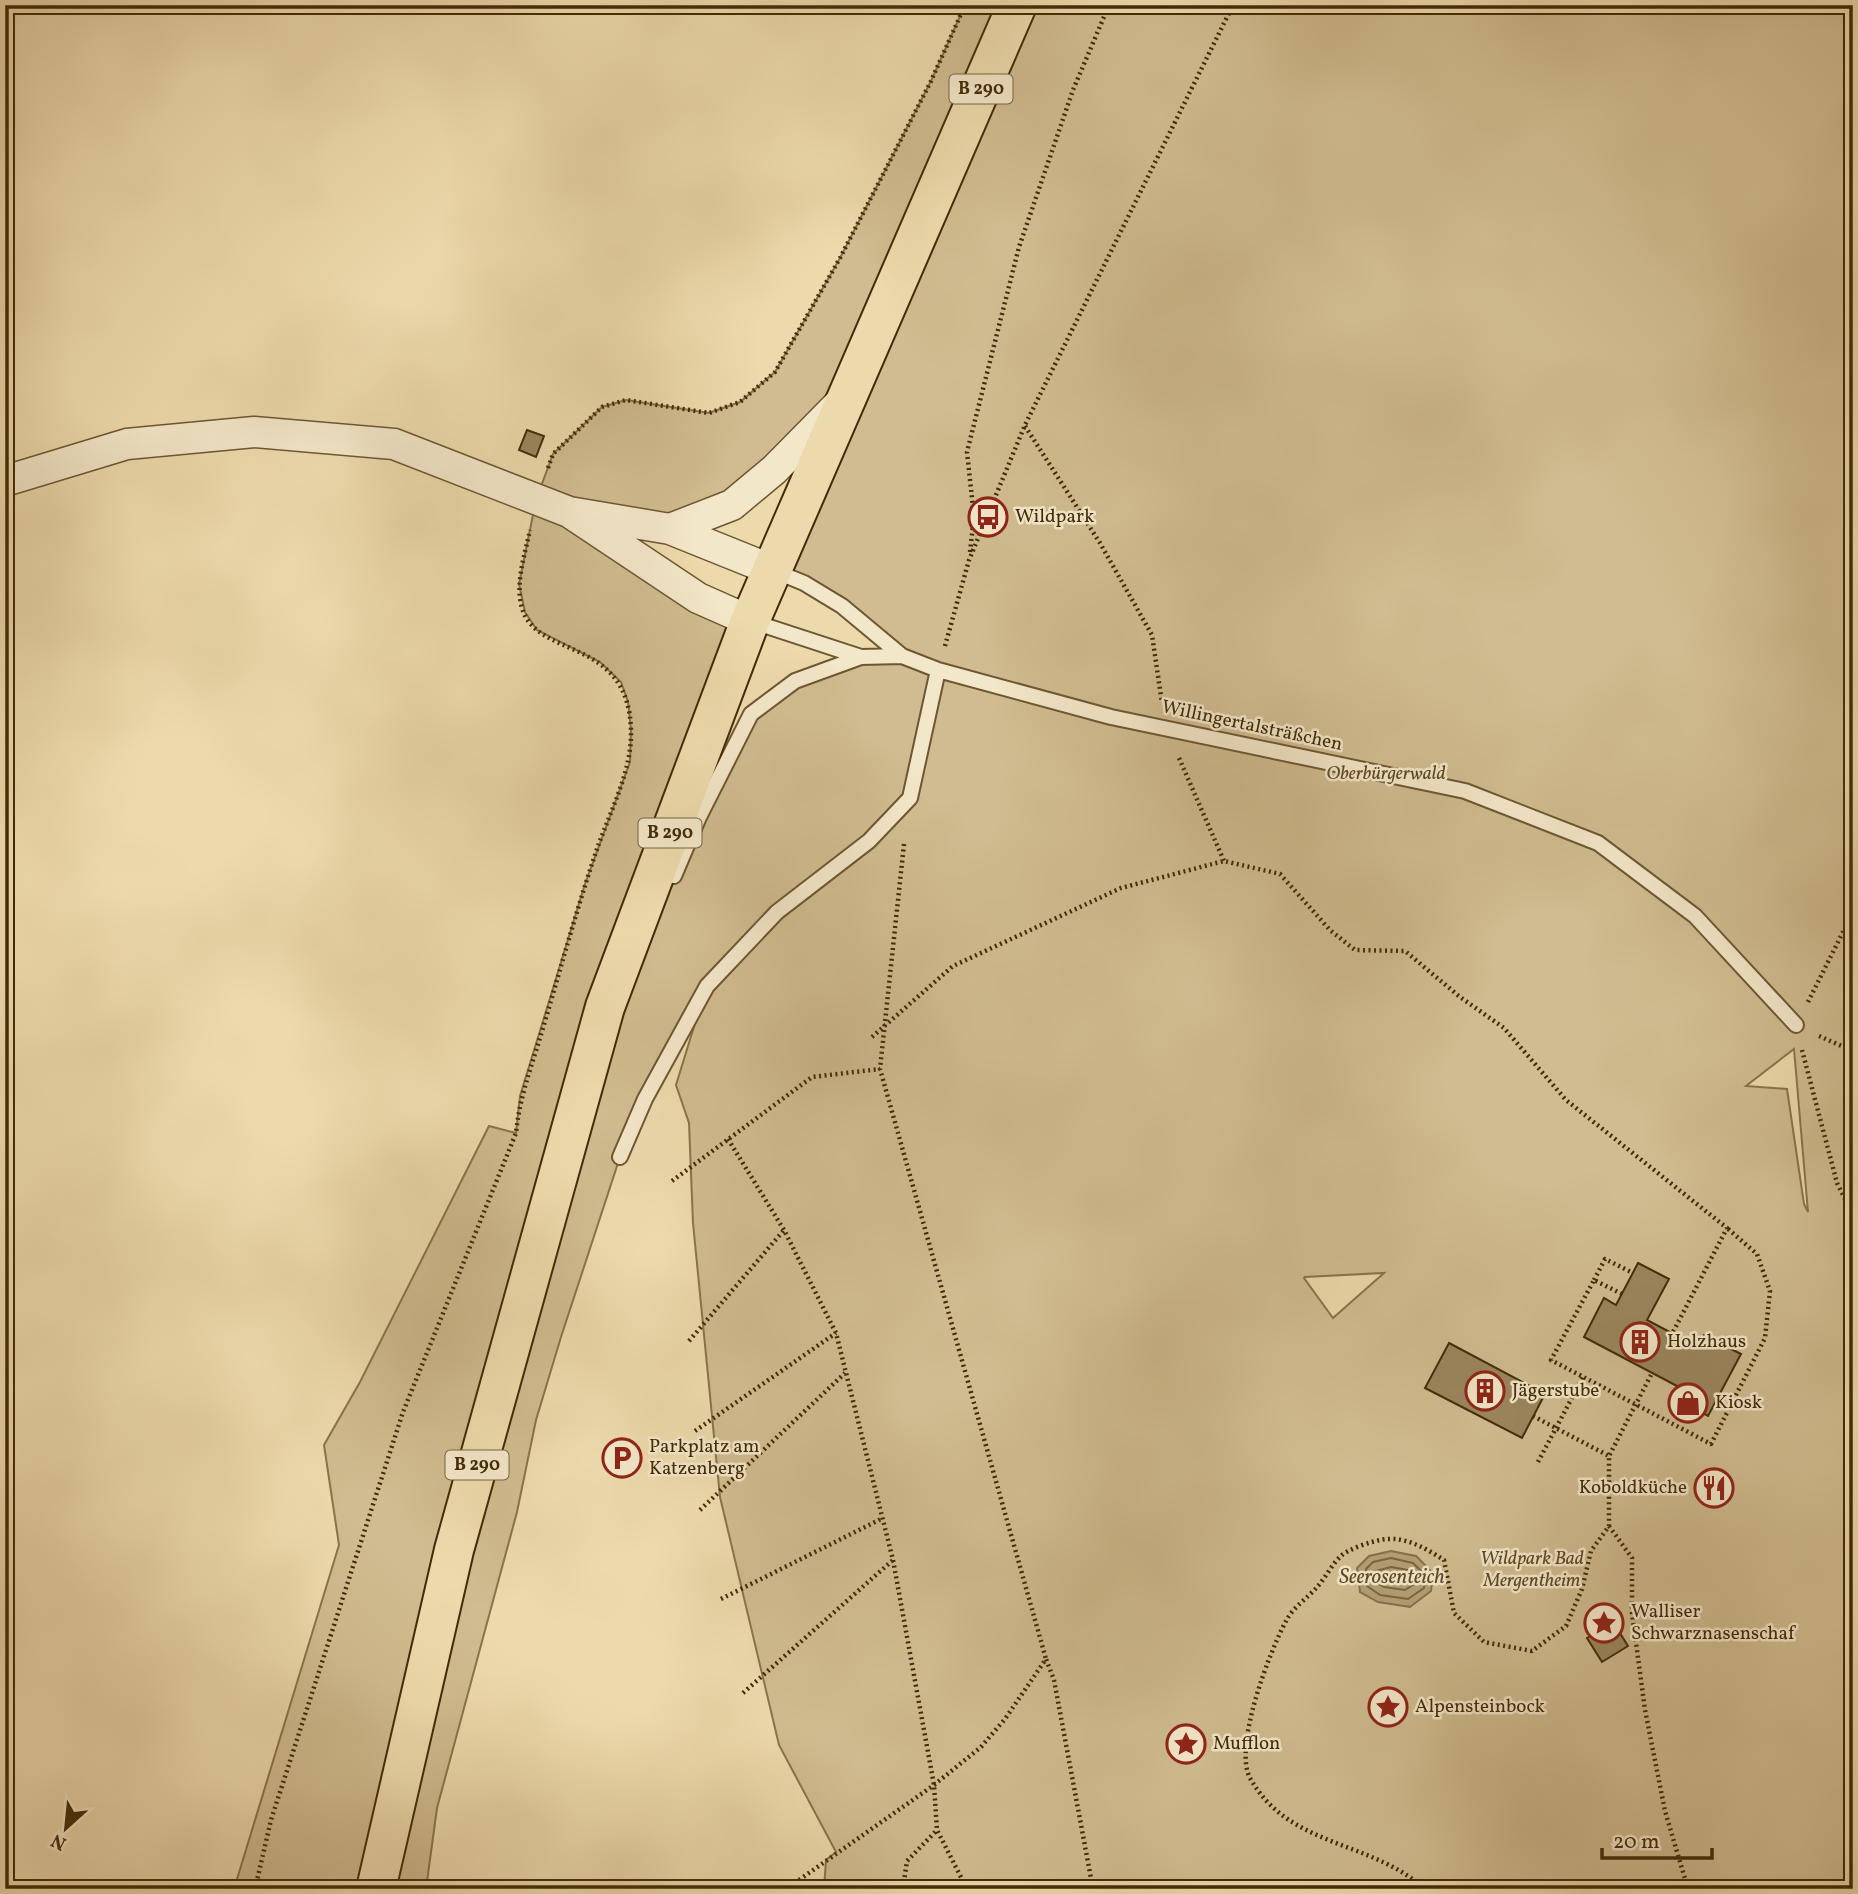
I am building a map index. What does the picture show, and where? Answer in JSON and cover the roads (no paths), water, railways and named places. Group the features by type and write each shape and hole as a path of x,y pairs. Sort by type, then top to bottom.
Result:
{"main road":[{"name":"B 290","path":"376,1889 458,1537 605,1007 750,621 1017,5"}],"street":[{"path":"670,529 732,505 774,470 845,398"},
{"path":"5,481 127,444 254,432 394,444 569,512 670,529 772,570"},
{"path":"569,512 698,598 750,621"}],"lane":[{"path":"772,570 804,583 842,606 902,656"},
{"path":"750,621 861,657"},
{"path":"668,891 699,817 751,714 795,681 861,657 902,656"},
{"name":"Willingertalsträßchen","path":"902,656 938,670 1111,717 1465,791 1598,843 1695,916 1796,1025"},
{"path":"620,1157 645,1099 707,986 777,912 869,841 910,798 938,670"},
{"path":"605,1007 652,928"}],"water":[{"name":"Seerosenteich","path":"1391,1551 1416,1556 1433,1573 1431,1591 1410,1607 1378,1602 1360,1592 1357,1568 1369,1556"}],"place":[{"name":"Wildpark","path":"988,517"},
{"name":"Holzhaus","path":"1640,1342"},
{"name":"Jägerstube","path":"1485,1391"},
{"name":"Kiosk","path":"1688,1403"},
{"name":"Parkplatz am Katzenberg","path":"622,1458"},
{"name":"Koboldküche","path":"1714,1488"},
{"name":"Walliser Schwarznasenschaf","path":"1604,1623"},
{"name":"Alpensteinbock","path":"1388,1707"},
{"name":"Mufflon","path":"1186,1744"}],"park label":[{"name":"Oberbürgerwald","path":"1386,774"},
{"name":"Wildpark Bad Mergentheim","path":"1532,1570"}]}
